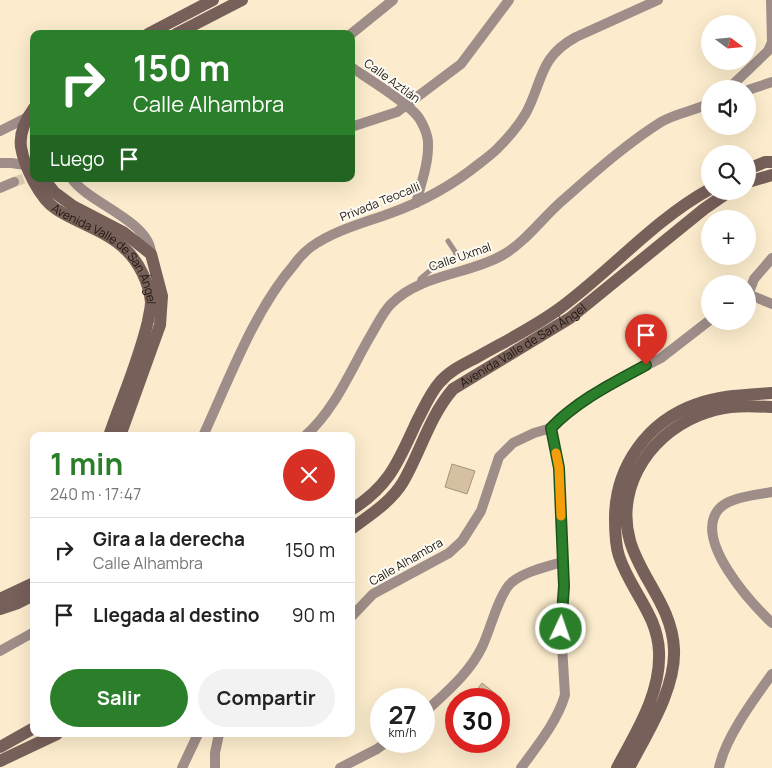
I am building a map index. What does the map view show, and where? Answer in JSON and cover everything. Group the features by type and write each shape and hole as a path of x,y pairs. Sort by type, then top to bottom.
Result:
{"street":[{"path":"157,30 216,4 242,0"},
{"path":"355,31 393,0"},
{"path":"355,126 397,112 413,98 461,64 509,0"},
{"name":"Privada Teocalli","path":"205,432 267,302 287,272 311,246 334,234 416,203 463,176 497,149 525,115 541,74 549,59 560,47 576,37 658,0"},
{"path":"737,80 768,51 772,42 772,0"},
{"path":"181,30 216,4"},
{"name":"Calle Aztlán","path":"355,70 406,105 418,117 426,133 428,155 416,203"},
{"path":"756,87 772,82"},
{"name":"Calle Uxmal","path":"307,432 338,395 351,368 390,305 402,294 418,284 459,272 501,256 517,245 558,204 626,147 661,122 701,106"},
{"path":"0,131 30,113"},
{"name":"Avenida Valle de San Ángel","path":"30,119 28,133 21,147 30,174"},
{"path":"756,166 765,162 772,162"},
{"path":"0,163 26,165"},
{"path":"756,180 772,175"},
{"path":"0,188 14,182"},
{"name":"Avenida Valle de San Ángel","path":"34,182 53,208 101,233 124,248 162,296 160,325 121,432"},
{"name":"Avenida Valle de San Ángel","path":"46,182 54,192 73,206 123,232 151,254 153,285 145,335 110,432"},
{"path":"75,182 86,193 144,234 151,247 151,254"},
{"name":"Avenida Valle de San Ángel","path":"355,507 374,494 392,474 422,411 440,382 452,371 535,326 582,291 642,238 701,195"},
{"name":"Avenida Valle de San Ángel","path":"355,526 381,508 402,482 440,404 453,389 570,318 717,200"},
{"path":"654,229 663,242"},
{"path":"642,238 650,252"},
{"path":"756,277 772,258"},
{"path":"756,297 772,304"},
{"name":"Calle Alhambra","path":"355,613 373,594 449,553 462,541 481,511 499,457 513,443 523,437 551,428 562,416 604,387 661,358 701,327"},
{"path":"617,768 656,689 659,672 658,633 623,565 616,544 615,512 619,484 624,471 632,456 652,430 684,409 698,403 717,399 772,393"},
{"path":"630,768 666,695 671,678 674,648 671,625 653,586 638,562 627,528 628,497 633,479 639,466 653,447 692,418 710,411 734,407 772,407"},
{"path":"521,768 542,739 562,705 565,695 561,629 564,586 559,468 551,428"},
{"path":"772,492 727,502 718,509 713,520 713,533 718,550 739,588 772,623"},
{"path":"435,702 473,663 482,648 499,604 510,583 529,573 562,562"},
{"path":"0,599 30,584"},
{"path":"0,609 30,597"},
{"path":"0,651 30,634"},
{"path":"719,768 735,732 772,674"},
{"path":"0,747 30,730"},
{"path":"0,762 50,737"},
{"path":"182,768 197,737"},
{"path":"215,768 215,754 218,737"},
{"path":"340,768 370,753"}],"lane":[{"path":"418,284 420,279 433,268 455,257 456,252 448,241"}],"building":[{"path":"452,464 475,471 467,494 445,487"},
{"path":"482,683 488,688 478,688"}],"tunnel":[{"path":"14,182 30,176"}],"slow traffic":[{"path":"556,453 559,468 561,516"}],"route":[{"path":"561,629 564,586 559,468 551,428 562,416 604,387 646,365"}]}
